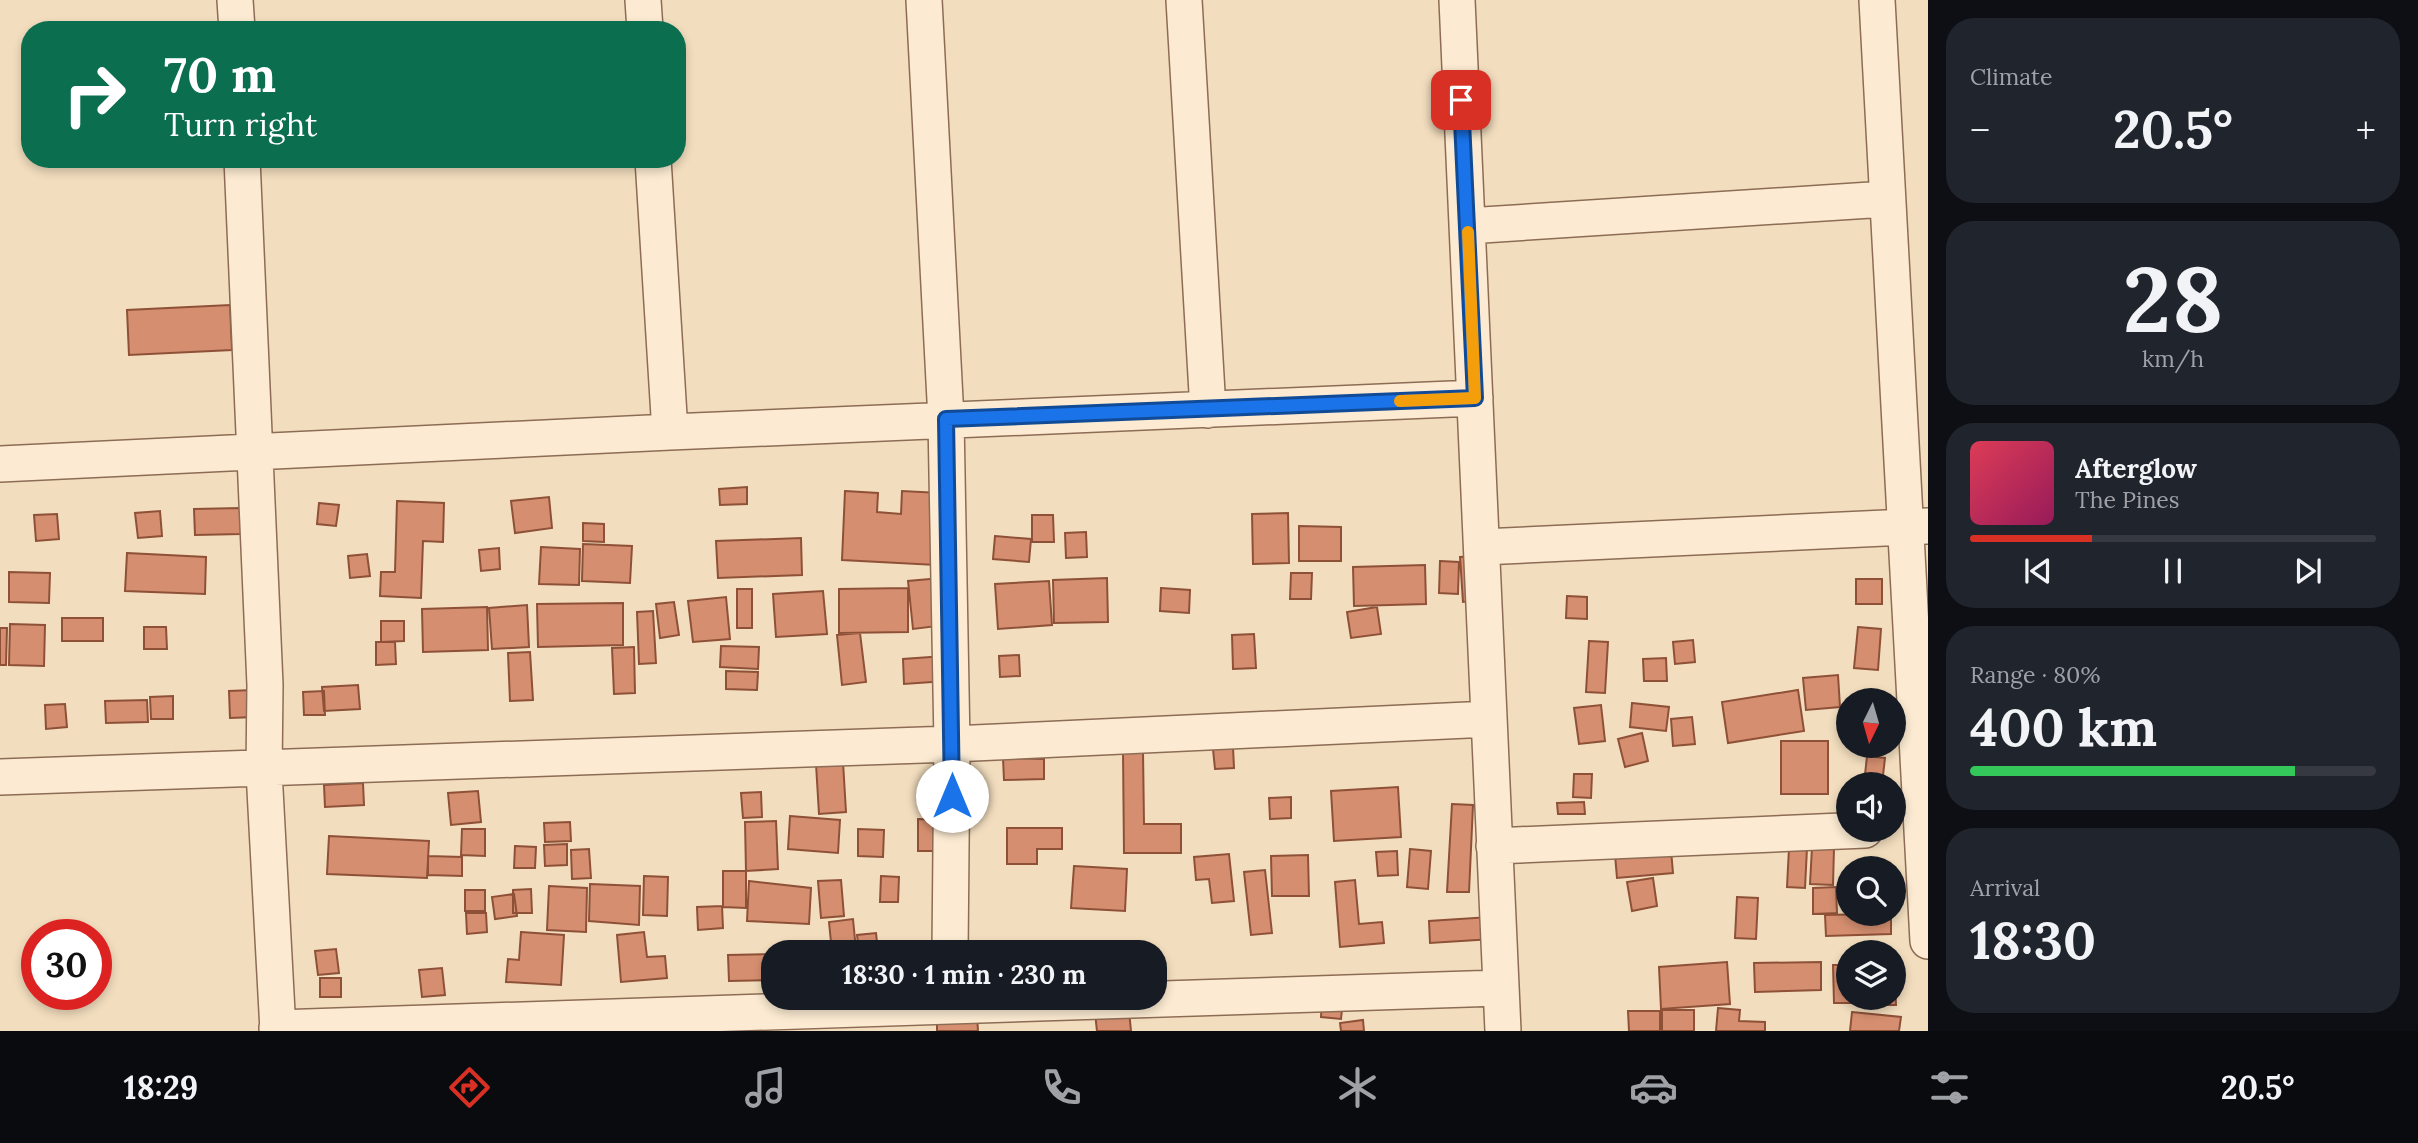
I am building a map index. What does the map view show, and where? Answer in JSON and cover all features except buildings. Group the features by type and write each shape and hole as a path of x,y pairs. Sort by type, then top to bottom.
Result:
{"street":[{"path":"235,0 236,21"},
{"path":"643,0 644,21"},
{"path":"924,0 946,419 952,744 950,940"},
{"path":"1184,0 1208,410"},
{"path":"1457,0 1503,1031"},
{"path":"1877,0 1886,199 1916,527 1914,827 1928,941"},
{"path":"242,168 265,685 264,771 277,1029 950,1011 1499,988"},
{"path":"654,168 670,432"},
{"path":"1467,226 1886,199"},
{"path":"0,464 946,419 1475,398"},
{"path":"1482,547 1916,527"},
{"path":"0,778 264,771 952,744 1489,719"},
{"path":"1494,846 1836,831"}],"slow traffic":[{"path":"1400,401 1475,398 1468,232"}],"route":[{"path":"952,796 946,419 1475,398 1461,100"}]}
